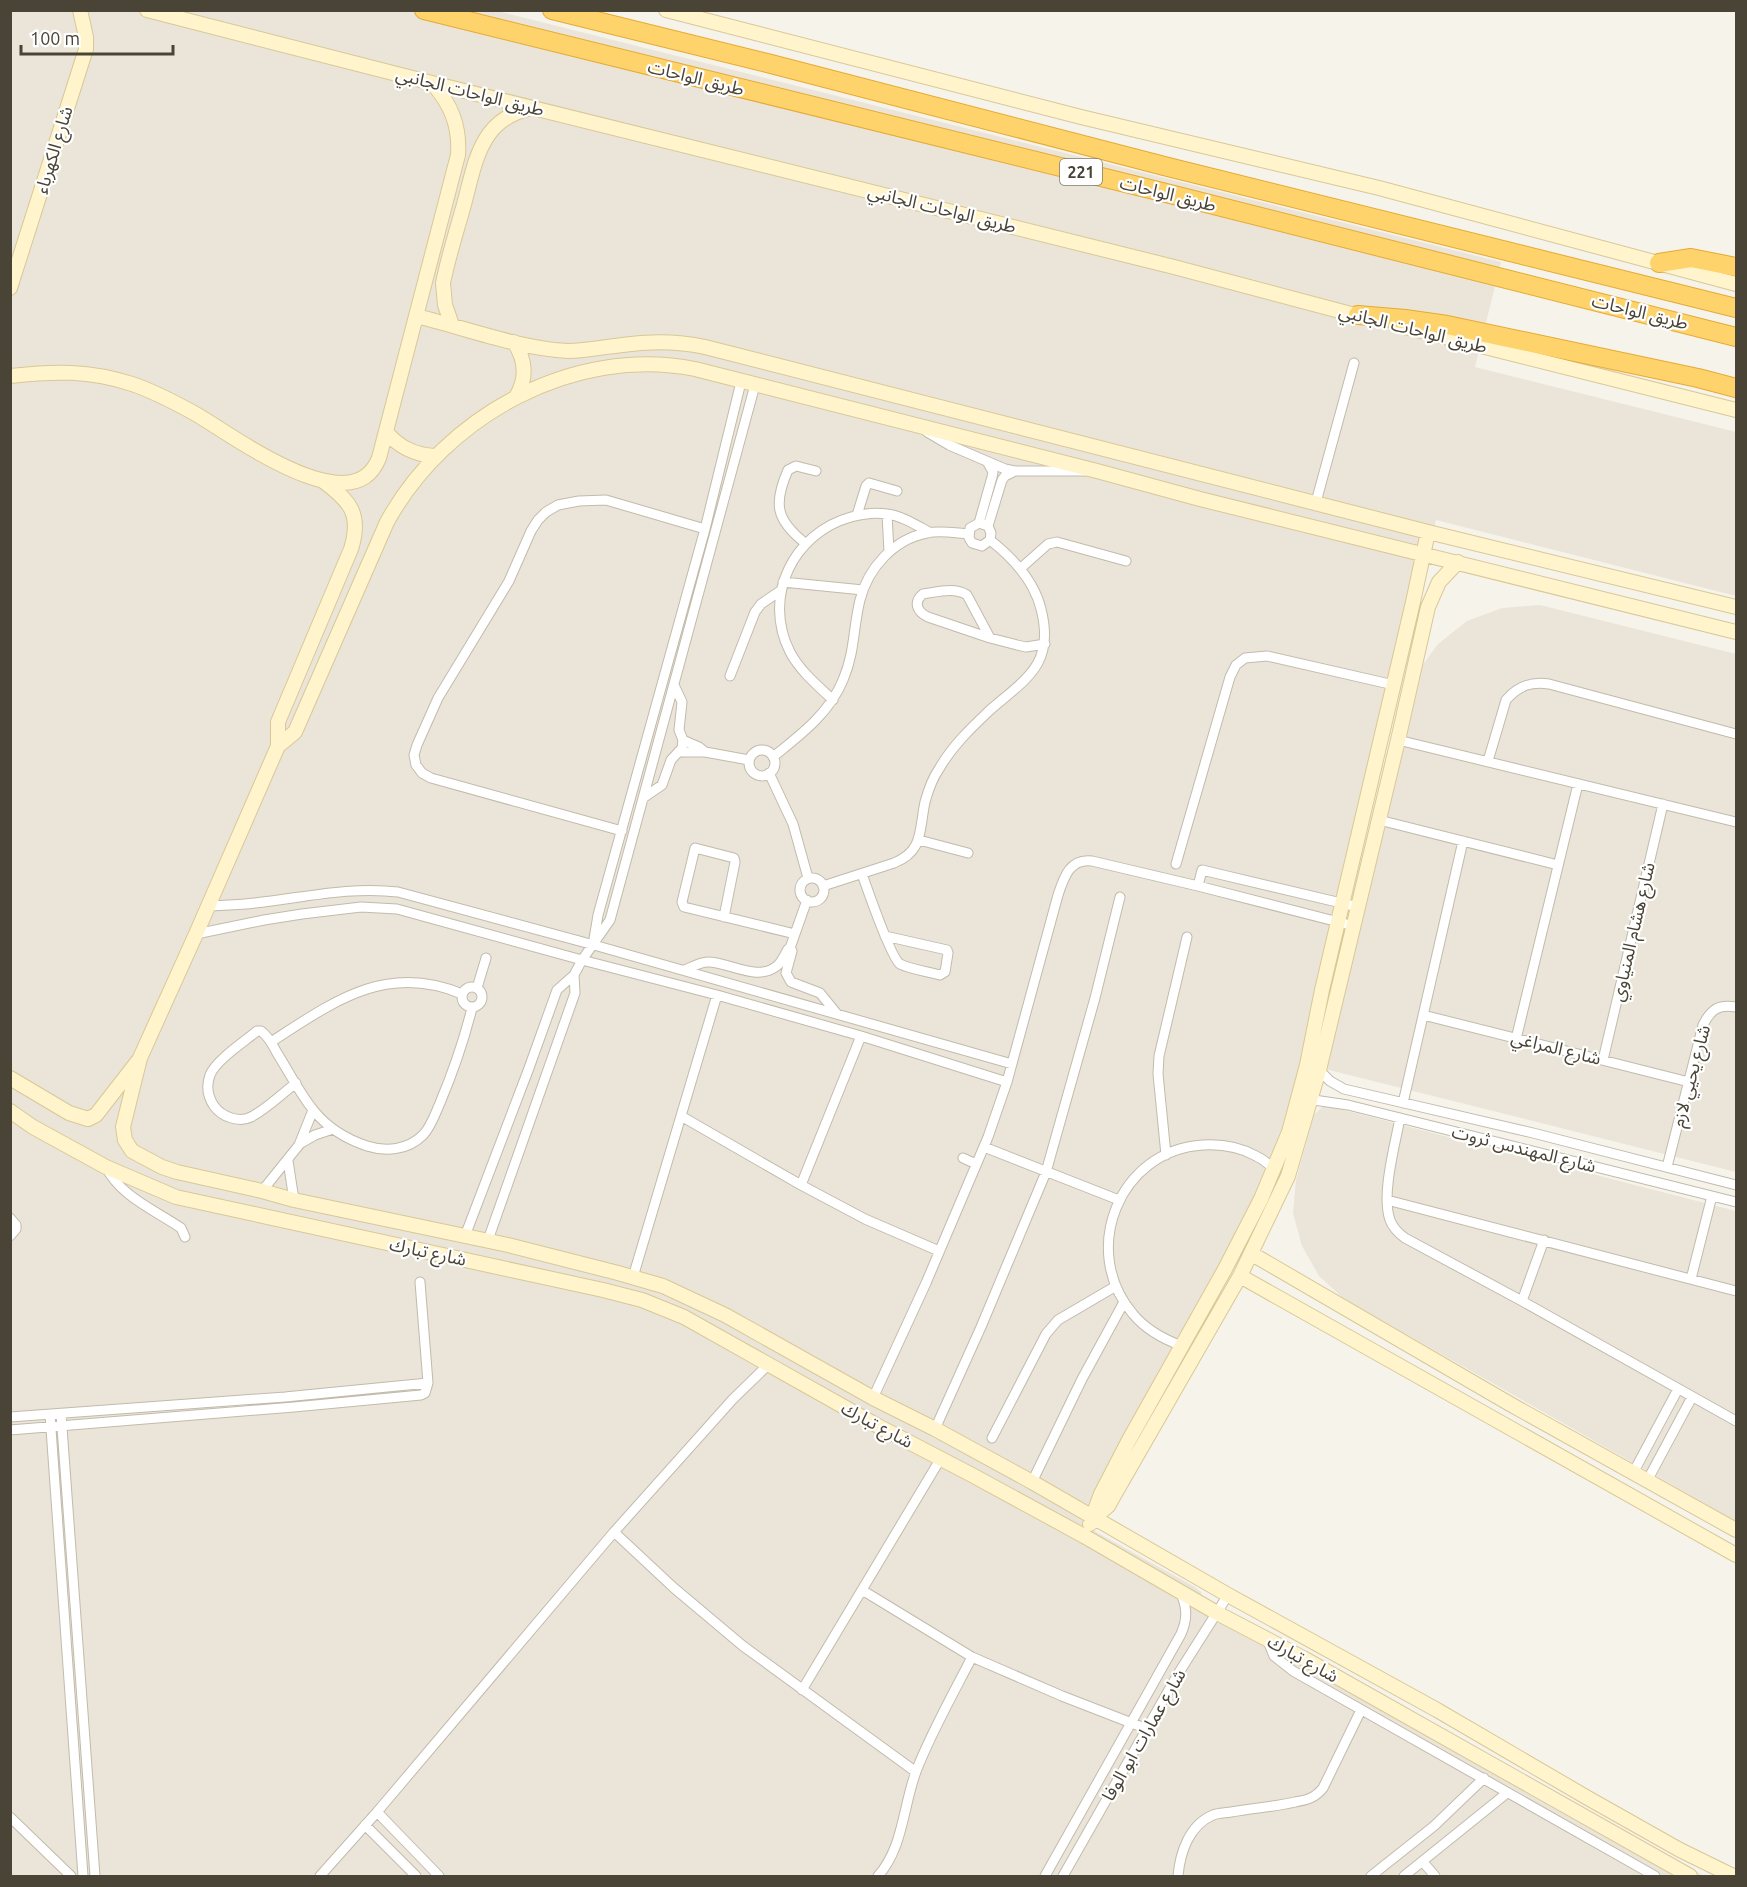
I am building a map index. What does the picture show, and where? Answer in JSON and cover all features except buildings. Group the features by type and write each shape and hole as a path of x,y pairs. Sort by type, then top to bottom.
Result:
{"highway":[{"name":"طريق الواحات","path":"424,10 1737,337"},
{"name":"طريق الواحات","path":"552,10 1157,164 1737,308"},
{"path":"1659,263 1691,258 1737,267"},
{"path":"1358,315 1447,325 1737,388"}],"street":[{"name":"شارع الكهرباء","path":"10,288 86,49 86,37 80,10"},
{"name":"طريق الواحات الجانبي","path":"147,10 1737,410"},
{"path":"666,10 1081,117 1379,188 1737,284"},
{"path":"10,376 51,371 68,372 101,376 133,384 194,413 287,468 321,480 350,483 365,478 376,466 386,432 458,155 457,124 443,96 432,83"},
{"path":"452,325 445,305 443,284 477,157 496,125 518,111 533,107"},
{"path":"416,316 514,342 566,351 661,342 705,347 1428,532 1737,607"},
{"path":"514,342 521,355 524,369 522,384 516,397"},
{"path":"599,348 603,369"},
{"path":"1316,502 1354,363"},
{"path":"278,746 295,732 387,522 405,491 435,456 478,420 516,397 557,380 603,369 644,364 674,365 915,424 1208,501 1737,632"},
{"path":"594,945 598,915 705,529 713,491 748,384"},
{"path":"465,1236 558,990 574,975 609,920 725,495 748,384"},
{"path":"915,424 949,445 987,462 1015,471 1097,471"},
{"path":"386,432 400,446 408,450 435,456"},
{"path":"983,524 992,477 991,467 987,462"},
{"path":"805,543 789,529 783,520 778,510 778,502 788,470 796,466 816,471"},
{"path":"983,524 992,533 985,545 978,546 970,541 968,534 970,528 983,524 1002,480 1015,471"},
{"path":"1208,501 1213,476"},
{"path":"10,1078 69,1113 88,1119 96,1115 140,1058 278,746 278,722 351,549 355,531 350,505 344,497 321,480"},
{"path":"857,515 869,483 897,491"},
{"path":"713,491 725,495"},
{"path":"622,831 431,778 422,774 416,765 414,755 438,698 509,581 531,531 546,512 558,505 579,501 606,500 705,529"},
{"path":"887,514 889,552"},
{"path":"833,700 801,667 790,651 783,630 780,610 781,587 786,572 805,543 827,526 857,515 887,514 912,522 929,532"},
{"path":"773,757 811,725 833,700 850,664 863,590 877,564 889,552 908,540 929,532 968,534"},
{"path":"1093,1519 1108,1506 1240,1276 1288,1176 1342,903 1428,532"},
{"path":"823,886 903,860 912,853 919,840 930,785 938,770 965,734 1030,676 1039,662 1045,644 1045,624 1040,605 1021,568 990,540"},
{"path":"1021,568 1048,544 1057,542 1126,561"},
{"path":"1084,1536 1093,1519 1101,1494 1225,1269 1275,1169 1289,1131 1319,1070 1428,606 1439,582 1458,562"},
{"path":"1647,610 1652,586"},
{"path":"730,676 755,612 781,587 863,590"},
{"path":"990,638 967,595 956,590 923,594 919,597 917,607 923,615 990,638 1026,647 1045,644"},
{"path":"1176,864 1230,677 1236,665 1245,658 1267,656 1394,685"},
{"path":"1488,761 1506,700 1521,687 1530,683 1549,684 1737,735"},
{"path":"643,798 662,785 671,760 680,752 683,740 679,730 682,702 674,686"},
{"path":"683,740 705,752"},
{"path":"1398,740 1737,822"},
{"path":"761,750 773,757 773,767 769,773 762,775 754,773 750,767 749,760 753,754 761,750"},
{"path":"680,752 705,752 749,760"},
{"path":"769,773 793,824 808,878"},
{"path":"1516,1039 1578,784"},
{"name":"شارع هشام المنياوي","path":"1603,1060 1663,804"},
{"path":"1379,820 1558,865"},
{"path":"919,840 968,853"},
{"path":"1403,1103 1463,841"},
{"path":"724,917 734,858 695,849 682,902 684,908 795,933"},
{"path":"873,1398 984,1147 1007,1082 1058,895 1073,865 1085,860 1092,861 1354,926"},
{"path":"1198,886 1202,870 1358,907"},
{"path":"862,874 885,936 900,963 940,975 945,972 947,950 885,936"},
{"path":"808,878 817,879 823,886 824,891 818,900 813,901 803,897 800,889 801,884 808,878"},
{"path":"208,906 376,890 419,897 685,970 1012,1064"},
{"path":"935,1429 1046,1172 1095,998 1120,897"},
{"path":"771,969 779,964 790,948 807,900"},
{"path":"196,934 302,914 361,907 385,907 414,912 861,1036 1007,1082"},
{"path":"1166,1155 1158,1074 1159,1056 1187,937"},
{"path":"786,973 792,951 790,948"},
{"path":"477,988 486,958"},
{"path":"685,970 700,963 709,962 752,972 779,969 786,973 796,985 820,993 837,1014"},
{"path":"488,1240 575,993 574,975"},
{"path":"271,1042 330,1006 373,986 418,982 433,984 462,994"},
{"path":"740,1002 745,987"},
{"path":"468,988 477,988 482,998 479,1005 472,1008 465,1005 462,1002 462,994 468,988"},
{"path":"633,1277 717,995"},
{"name":"شارع يحيي لازم","path":"1667,1167 1703,1025 1708,1015 1716,1008 1737,1007"},
{"path":"296,1083 250,1118 238,1119 226,1116 216,1109 210,1099 208,1087 210,1075 217,1065 257,1031 264,1032 313,1110 333,1129 372,1148 400,1149 423,1135 433,1119 452,1075 472,1008"},
{"name":"شارع المراغي","path":"1423,1015 1689,1082"},
{"path":"801,1185 861,1036"},
{"name":"شارع تبارك","path":"140,1058 123,1127 125,1140 132,1152 177,1172 294,1200 488,1240 663,1286 725,1316 1032,1482 1093,1519 1437,1710 1670,1844 1733,1876"},
{"path":"530,1068 545,1074"},
{"name":"شارع المهندس ثروت","path":"1319,1070 1330,1082 1344,1089 1737,1185"},
{"path":"1340,1104 1344,1089"},
{"name":"شارع المهندس ثروت","path":"1305,1099 1340,1104 1400,1118 1737,1202"},
{"path":"262,1191 288,1161 298,1145 313,1110"},
{"name":"شارع تبارك","path":"10,1111 33,1127 106,1167 176,1197 592,1288 642,1300 684,1317 878,1426 1084,1536 1690,1876"},
{"path":"681,1116 865,1219 939,1251"},
{"path":"1400,1118 1387,1200 1390,1222 1396,1231 1736,1420"},
{"path":"298,1145 315,1135 333,1129"},
{"path":"1182,1346 1155,1333 1143,1324 1124,1302 1116,1286 1110,1266 1108,1245 1112,1217 1119,1200 1132,1180 1142,1170 1166,1155 1188,1147 1212,1144 1234,1148 1256,1155 1275,1169"},
{"path":"984,1147 1119,1200"},
{"path":"963,1158 976,1164"},
{"path":"288,1161 294,1200"},
{"path":"106,1167 117,1185 133,1198 181,1228 185,1237"},
{"path":"1684,1189 1688,1173"},
{"path":"1691,1279 1712,1196"},
{"path":"1387,1200 1737,1291"},
{"path":"369,1239 375,1217"},
{"path":"10,1218 16,1225 16,1229 10,1236"},
{"path":"1522,1301 1544,1240"},
{"path":"502,1268 508,1245"},
{"path":"1252,1254 1510,1404 1737,1530"},
{"path":"592,1288 598,1268"},
{"path":"1240,1276 1737,1555"},
{"path":"10,1430 414,1396 425,1392 428,1383 420,1282"},
{"path":"992,1438 1046,1334 1058,1320 1116,1286"},
{"path":"1032,1482 1082,1379 1124,1302"},
{"path":"320,1876 366,1825 614,1532 726,1407 769,1364"},
{"path":"10,1417 428,1383"},
{"path":"1633,1473 1678,1389"},
{"path":"1647,1480 1692,1397"},
{"path":"61,1414 95,1876"},
{"path":"50,1415 83,1876"},
{"path":"972,1475 982,1455"},
{"path":"802,1690 941,1458"},
{"path":"614,1532 674,1588 743,1646 916,1772"},
{"name":"شارع عمارات ابو الوفا","path":"1045,1876 1186,1623 1187,1611 1179,1589"},
{"path":"862,1590 972,1657 1062,1696 1147,1729"},
{"name":"شارع عمارات ابو الوفا","path":"1063,1876 1178,1674 1228,1595"},
{"path":"1267,1639 1270,1651 1279,1661 1361,1710 1655,1876"},
{"path":"878,1876 887,1866 894,1850 916,1772 929,1740 972,1657"},
{"path":"1178,1876 1179,1862 1185,1843 1196,1827 1212,1815 1283,1805 1309,1800 1318,1795 1361,1710"},
{"path":"1371,1876 1383,1873 1484,1778"},
{"path":"1404,1876 1507,1793"},
{"path":"377,1812 439,1876"},
{"path":"10,1817 71,1876"},
{"path":"366,1825 416,1876"},
{"path":"1423,1862 1435,1876"}],"shaded area":[{"path":"10,11 497,11 1501,262 1475,367 1736,432 1736,596 1436,520 1396,678 1290,1149 1215,1300 1174,1368 1089,1528 1195,1587 1201,1592 1204,1600 1240,1617 1704,1876 11,1876"},
{"path":"1540,605 1736,654 1736,1172 1325,1069 1416,674 1438,644 1467,621 1502,608"},
{"path":"1328,1106 1736,1211 1736,1521 1344,1299 1319,1276 1302,1246 1293,1213 1296,1180 1314,1115 1322,1107"}]}
